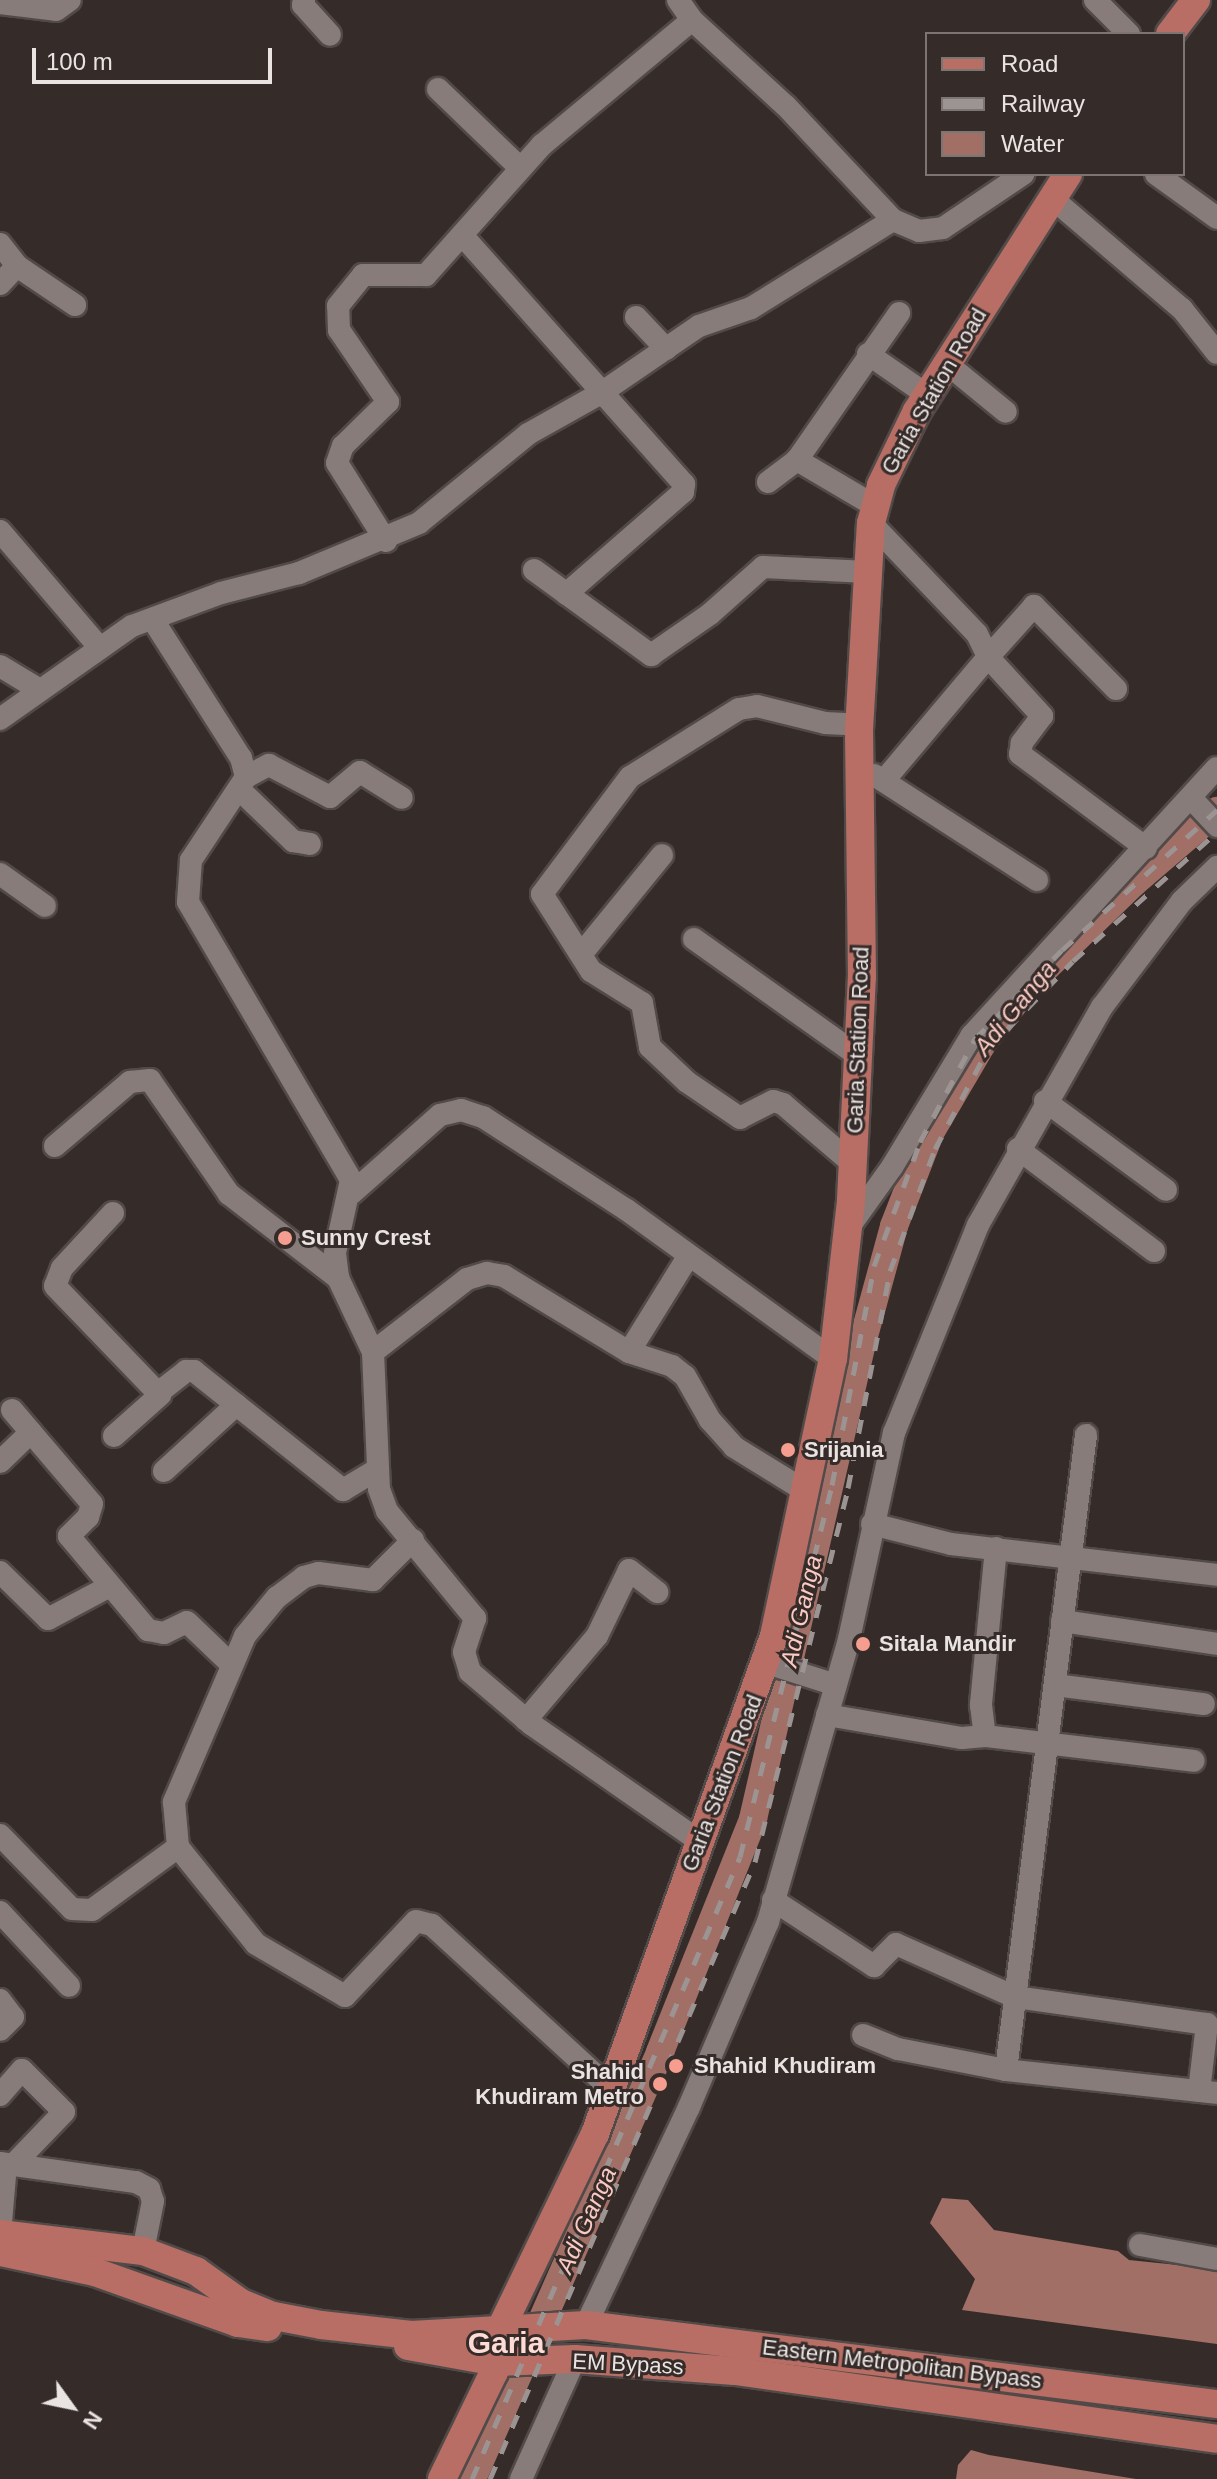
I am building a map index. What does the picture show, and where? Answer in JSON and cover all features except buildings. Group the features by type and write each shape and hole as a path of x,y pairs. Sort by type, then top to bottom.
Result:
{"main road":[{"path":"1172,32 1196,0"},
{"name":"Garia Station Road","path":"442,2479 504,2362 515,2325 595,2134 609,2087 647,1994 698,1840 767,1663 807,1492 833,1359 847,1230 873,776 860,725 873,514 901,440 946,363 1067,176"},
{"path":"0,2234 143,2251 196,2271 241,2303 274,2316 411,2335 515,2325"},
{"name":"EM Bypass","path":"0,2252 95,2272 238,2323 504,2362 568,2360 735,2371 1217,2439"},
{"name":"EM Bypass","path":"515,2325 580,2325"},
{"name":"Eastern Metropolitan Bypass","path":"580,2325 1217,2404"}],"street":[{"path":"0,3 56,10 70,0"},
{"path":"304,0 303,5 330,35"},
{"path":"678,0 692,20 786,106 893,220 919,231 943,228 1020,176"},
{"path":"1095,0 1127,32"},
{"path":"386,541 337,463 343,446 388,402 339,330 338,306 363,275 426,275 519,167 692,20"},
{"path":"438,89 519,167"},
{"path":"1159,176 1217,218"},
{"path":"1053,199 1182,309 1217,353"},
{"path":"0,719 132,626 386,541 419,523 528,434 601,393 699,326 751,308 893,220"},
{"path":"462,235 684,487 566,594"},
{"path":"0,244 17,266 75,305"},
{"path":"0,284 17,266"},
{"path":"768,482 797,460 899,313"},
{"path":"636,317 666,349"},
{"path":"868,354 927,395"},
{"path":"946,363 1006,412"},
{"path":"797,460 873,514 977,634 988,657 1042,716 1022,743 1020,754 1146,848"},
{"path":"0,531 100,648"},
{"path":"534,570 654,655 763,567 868,572"},
{"path":"1037,880 873,776 1034,606 1116,689"},
{"path":"153,620 241,758 243,783 293,841 310,844"},
{"path":"0,666 40,690"},
{"name":"Garia Station Road","path":"853,1164 783,1104 773,1101 740,1118 687,1082 650,1047 642,1003 591,971 583,952 542,894 630,777 739,709 757,706 825,723 860,725"},
{"path":"352,1193 351,1180 188,902 191,860 243,783 269,765 330,797 360,772 402,798"},
{"path":"847,1230 892,1167 972,1035 1192,799 1217,768"},
{"path":"1192,799 1217,826"},
{"path":"583,952 662,855"},
{"path":"580,2325 689,2107 773,1900 836,1685 889,1448 919,1366 978,1225 1045,1101 1102,1007 1182,901 1217,867"},
{"path":"0,874 45,906"},
{"path":"694,939 857,1055"},
{"path":"55,1146 130,1082 150,1080 229,1194 338,1278"},
{"path":"1045,1101 1166,1190"},
{"path":"698,1840 526,1720 470,1672 464,1652 475,1618 387,1511 378,1469 373,1352 338,1278 336,1229 352,1193 440,1115 461,1110 483,1117 627,1210 833,1359"},
{"path":"1018,1149 1154,1251"},
{"path":"113,1213 62,1268 55,1286 160,1395"},
{"path":"629,1352 688,1257"},
{"path":"373,1352 467,1279 487,1273 504,1276 629,1352 672,1366 685,1376 710,1420 734,1447 807,1492"},
{"path":"114,1436 190,1370 343,1490 378,1469"},
{"path":"164,1471 236,1405"},
{"path":"12,1410 92,1504 88,1517 69,1536 110,1586 148,1630 164,1633 187,1622 232,1665"},
{"path":"0,1462 31,1432"},
{"path":"1006,2070 1086,1435"},
{"path":"872,1524 951,1544 1217,1575"},
{"path":"413,1540 373,1580 318,1573 291,1586 245,1636 174,1802 178,1847 256,1944 345,1996 416,1921 432,1925 609,2087"},
{"path":"985,1736 981,1705 996,1548"},
{"path":"526,1720 597,1636 629,1570 657,1592"},
{"path":"0,1572 48,1619 110,1586"},
{"path":"1062,1621 1217,1644"},
{"path":"767,1663 836,1685"},
{"path":"1055,1685 1204,1704"},
{"path":"827,1715 962,1738 985,1736 1194,1761"},
{"path":"0,1835 72,1909 92,1910 178,1847"},
{"path":"773,1900 869,1964 877,1964 896,1944 1015,1997 1212,2025 1208,2092 1006,2070 898,2049 863,2035"},
{"path":"0,1912 69,1986"},
{"path":"0,2000 13,2017 0,2030"},
{"path":"0,2095 22,2070 64,2112 6,2164 0,2234"},
{"path":"6,2164 136,2182 149,2189 153,2201 143,2251"},
{"path":"1140,2245 1217,2259"},
{"path":"521,2479 568,2360"}],"water":[{"path":"942,2198 968,2200 994,2230 1118,2251 1129,2260 1217,2269 1217,2344 962,2310 975,2279 930,2223"},
{"path":"971,2450 1136,2479 956,2479 958,2465"}],"waterway":[{"name":"Adi Ganga","path":"472,2479 660,2052 753,1819 861,1347 894,1226 930,1133 982,1044 1032,981 1133,883 1217,811"}],"railway":[{"path":"472,2479 740,1857 832,1485 874,1266 920,1142 975,1039 1062,950 1217,810"},
{"path":"490,2479 755,1862 848,1488 890,1271 935,1149 988,1049 1073,961 1217,832"}],"place":[{"name":"Sunny Crest","path":"285,1238"},
{"name":"Srijania","path":"788,1450"},
{"name":"Sitala Mandir","path":"863,1644"},
{"name":"Shahid Khudiram","path":"676,2066"},
{"name":"Shahid Khudiram Metro","path":"660,2084"}],"district":[{"name":"Garia","path":"506,2343"}]}
